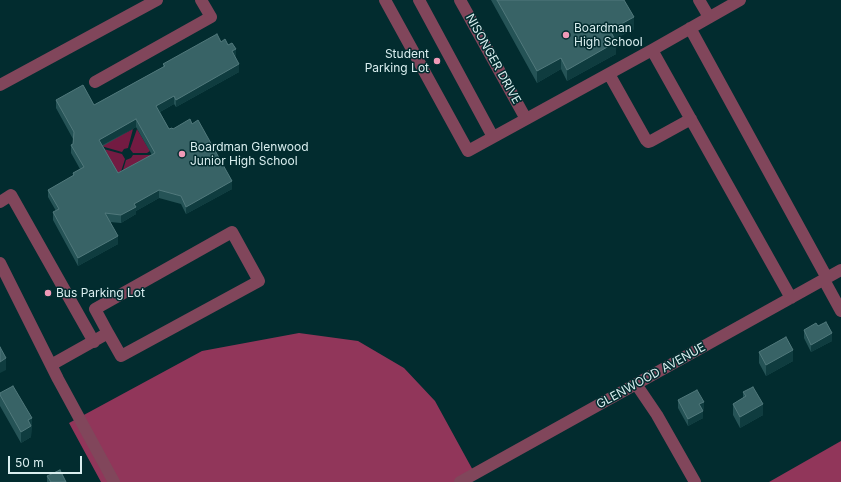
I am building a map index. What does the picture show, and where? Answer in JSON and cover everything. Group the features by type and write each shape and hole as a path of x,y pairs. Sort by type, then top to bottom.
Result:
{"street":[{"path":"0,85 156,0"},
{"path":"95,82 211,17 201,0"},
{"path":"385,0 468,151 740,0"},
{"path":"419,0 493,137"},
{"name":"NISONGER DRIVE","path":"460,0 526,119"},
{"path":"699,0 709,18"},
{"path":"690,28 841,311"},
{"path":"652,50 791,298"},
{"path":"609,74 648,142 691,119"},
{"path":"0,202 11,195 94,342"},
{"path":"232,232 258,281 121,356 108,333 95,309 232,232"},
{"path":"0,263 114,482"},
{"name":"GLENWOOD AVENUE","path":"460,482 477,478 636,384 841,270"},
{"path":"52,365 108,333"},
{"path":"636,384 658,415 695,482"}],"shaded area":[{"path":"133,129 128,148 124,149 122,152 101,146"},
{"path":"137,129 150,151 147,153 133,153 130,149"},
{"path":"100,148 122,154 125,159 119,178"},
{"path":"133,155 152,155 155,161 120,180 126,160 131,158"},
{"path":"299,333 358,341 404,368 435,401 475,474 460,482 101,482 69,423 202,351"},
{"path":"841,441 841,482 769,482"}],"building":[{"name":"Boardman High School","path":"497,0 624,0 634,17 610,30 616,42 567,70 561,58 537,71"},
{"name":"Boardman Glenwood Junior High School","path":"217,34 221,42 225,39 228,45 232,43 236,49 232,51 239,64 176,100 174,96 156,106 169,129 173,129 190,119 192,124 198,120 232,181 186,207 181,196 159,190 134,204 136,207 121,215 105,213 118,236 78,258 53,212 59,209 48,190 74,175 73,173 84,167 71,145 73,144 74,132 56,100 83,85 94,105 165,66 163,64","holes":["136,119 155,153 118,173 99,140"]},
{"path":"826,322 832,333 811,345 804,330 816,323 818,326"},
{"path":"786,337 793,350 766,365 759,352"},
{"path":"0,347 6,358 0,362"},
{"path":"13,386 32,418 28,420 31,426 21,432 0,395 0,393"},
{"path":"753,387 763,404 740,417 733,404 746,396 743,392"},
{"path":"697,390 704,402 699,404 703,411 688,419 678,400"},
{"path":"60,470 66,482 51,482 47,476"}],"place":[{"name":"Boardman High School","path":"566,35"},
{"name":"Student Parking Lot","path":"437,61"},
{"name":"Boardman Glenwood Junior High School","path":"182,154"},
{"name":"Bus Parking Lot","path":"48,293"}]}
